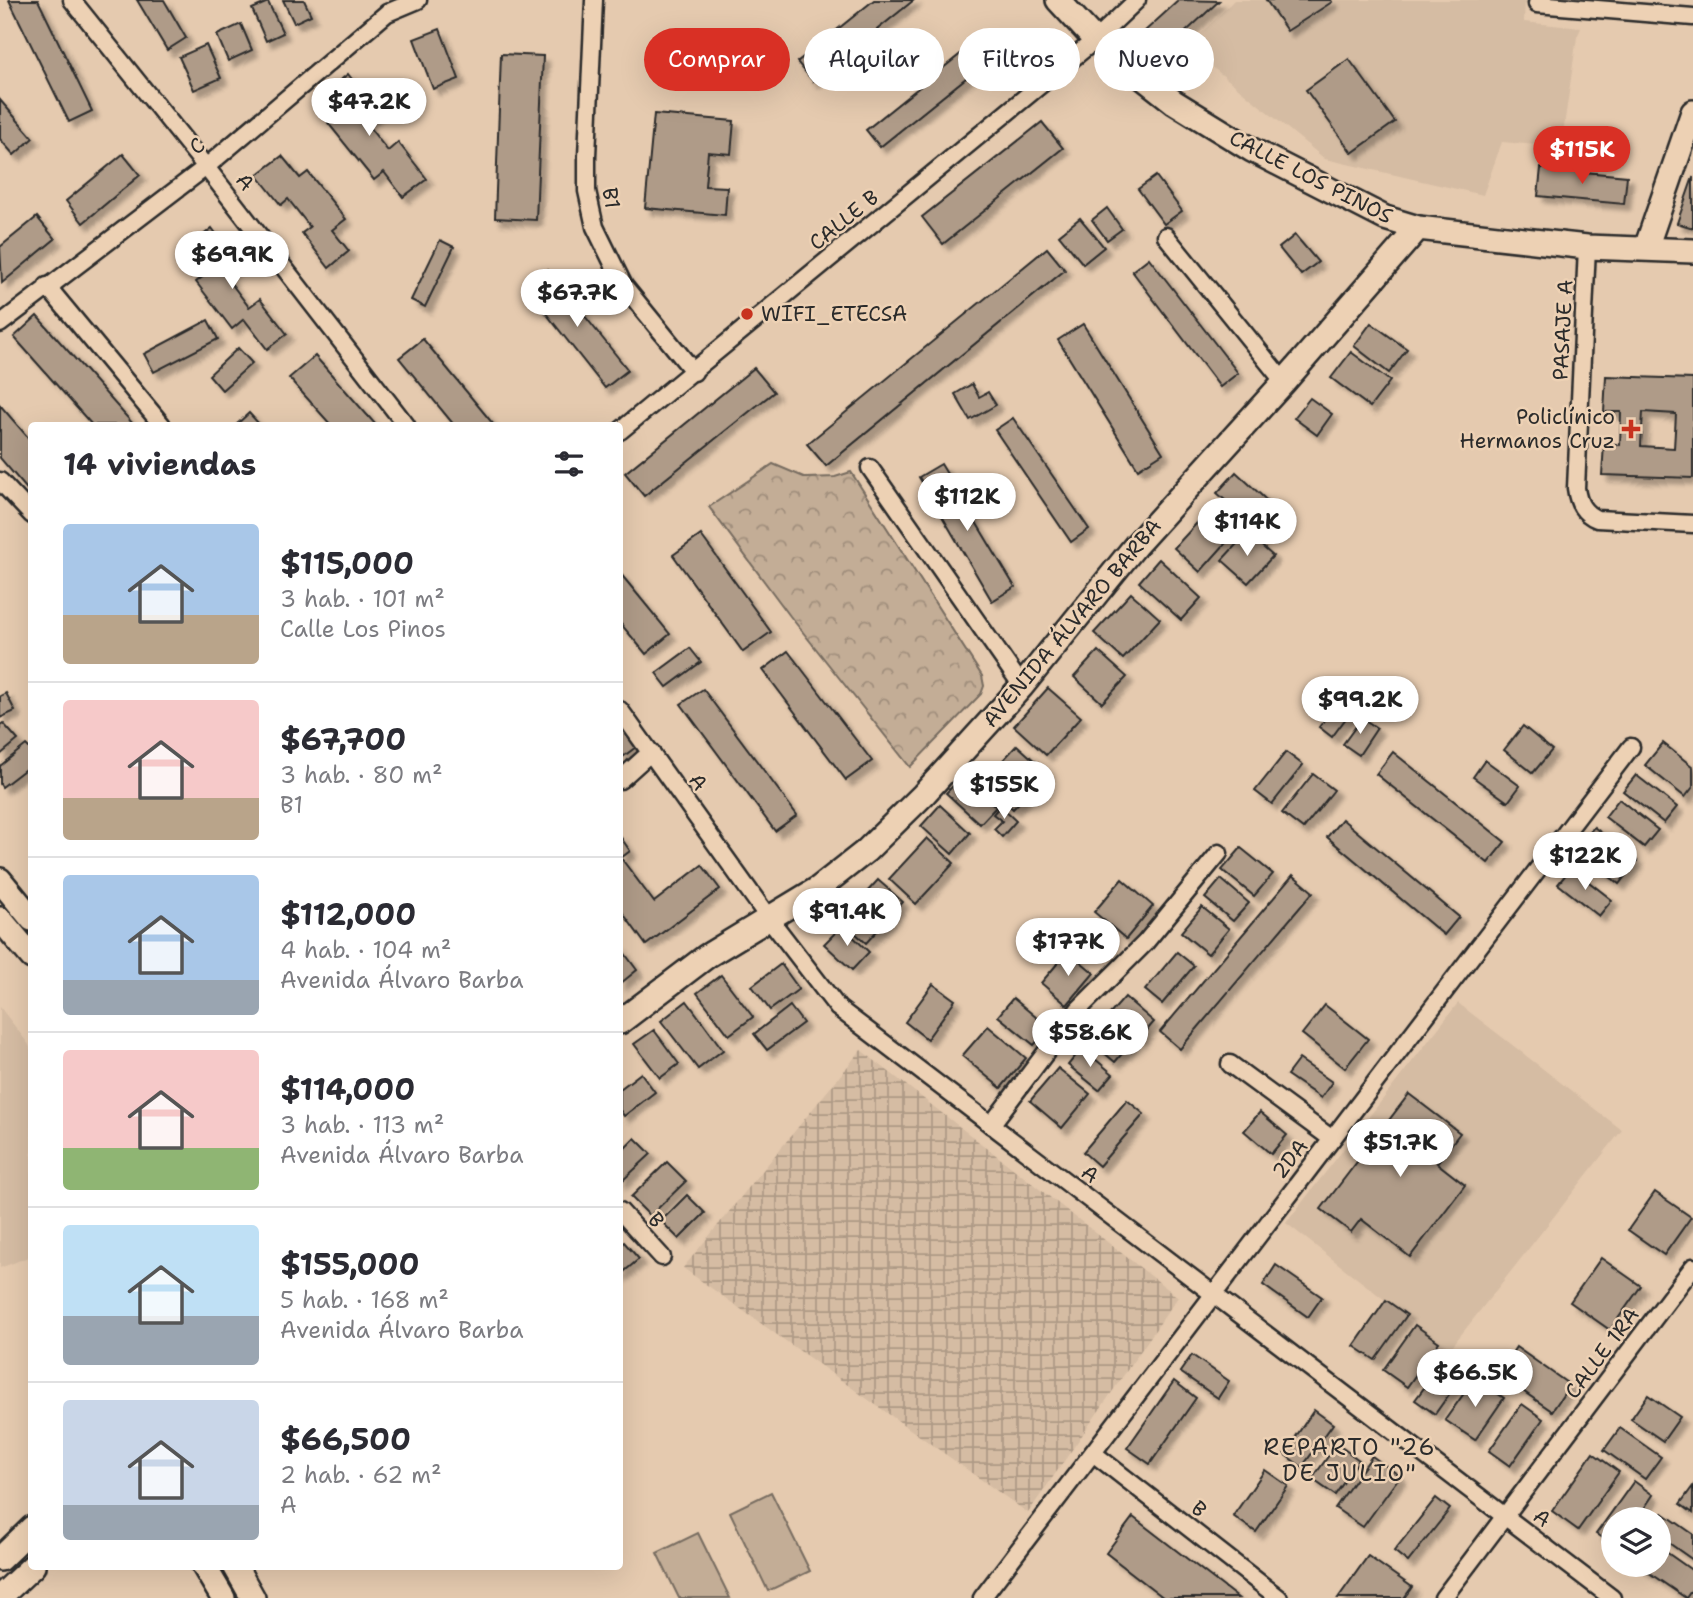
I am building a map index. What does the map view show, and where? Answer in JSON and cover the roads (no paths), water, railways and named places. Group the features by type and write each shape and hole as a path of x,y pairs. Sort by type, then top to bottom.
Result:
{"street":[{"name":"A","path":"72,0 206,167 404,422"},
{"name":"C","path":"0,324 206,167 387,13 418,0"},
{"name":"B1","path":"594,0 587,191 595,227 624,286 694,372"},
{"name":"CALLE LOS PINOS","path":"1058,0 1094,39"},
{"path":"1108,28 1137,0"},
{"path":"1537,2 1693,17"},
{"name":"CALLE B","path":"623,429 1094,41"},
{"name":"CALLE LOS PINOS","path":"1160,91 1252,150 1385,218 1418,228 1587,247 1693,251"},
{"path":"1646,248 1693,112"},
{"name":"AVENIDA ÁLVARO BARBA","path":"623,1020 707,956 819,888 866,852 1022,686 1136,545 1284,382 1418,228"},
{"path":"1166,236 1284,382"},
{"name":"PASAJE A","path":"1587,247 1578,498 1581,508 1597,519 1693,524"},
{"path":"47,286 160,422"},
{"path":"870,468 1022,686"},
{"path":"0,481 28,511"},
{"name":"A","path":"623,714 768,917 838,1008 1612,1598"},
{"name":"2DA","path":"982,1598 1631,747"},
{"path":"623,777 651,752"},
{"path":"991,1125 1078,1010 1145,943 1219,853"},
{"path":"0,880 28,914"},
{"path":"0,919 28,952"},
{"path":"1230,1064 1332,1139"},
{"name":"B","path":"623,1215 662,1257"},
{"name":"CALLE 1RA","path":"1443,1598 1693,1267"},
{"name":"B","path":"1093,1453 1279,1598"},
{"path":"0,1559 28,1532"},
{"path":"0,1597 29,1570"},
{"path":"196,1570 213,1581"},
{"path":"237,1570 253,1598"}],"place":[{"name":"WIFI_ETECSA","path":"747,314"},
{"name":"Policlínico Hermanos Cruz","path":"1631,429"}],"district":[{"name":"REPARTO \"26 DE JULIO\"","path":"1350,1460"}]}
